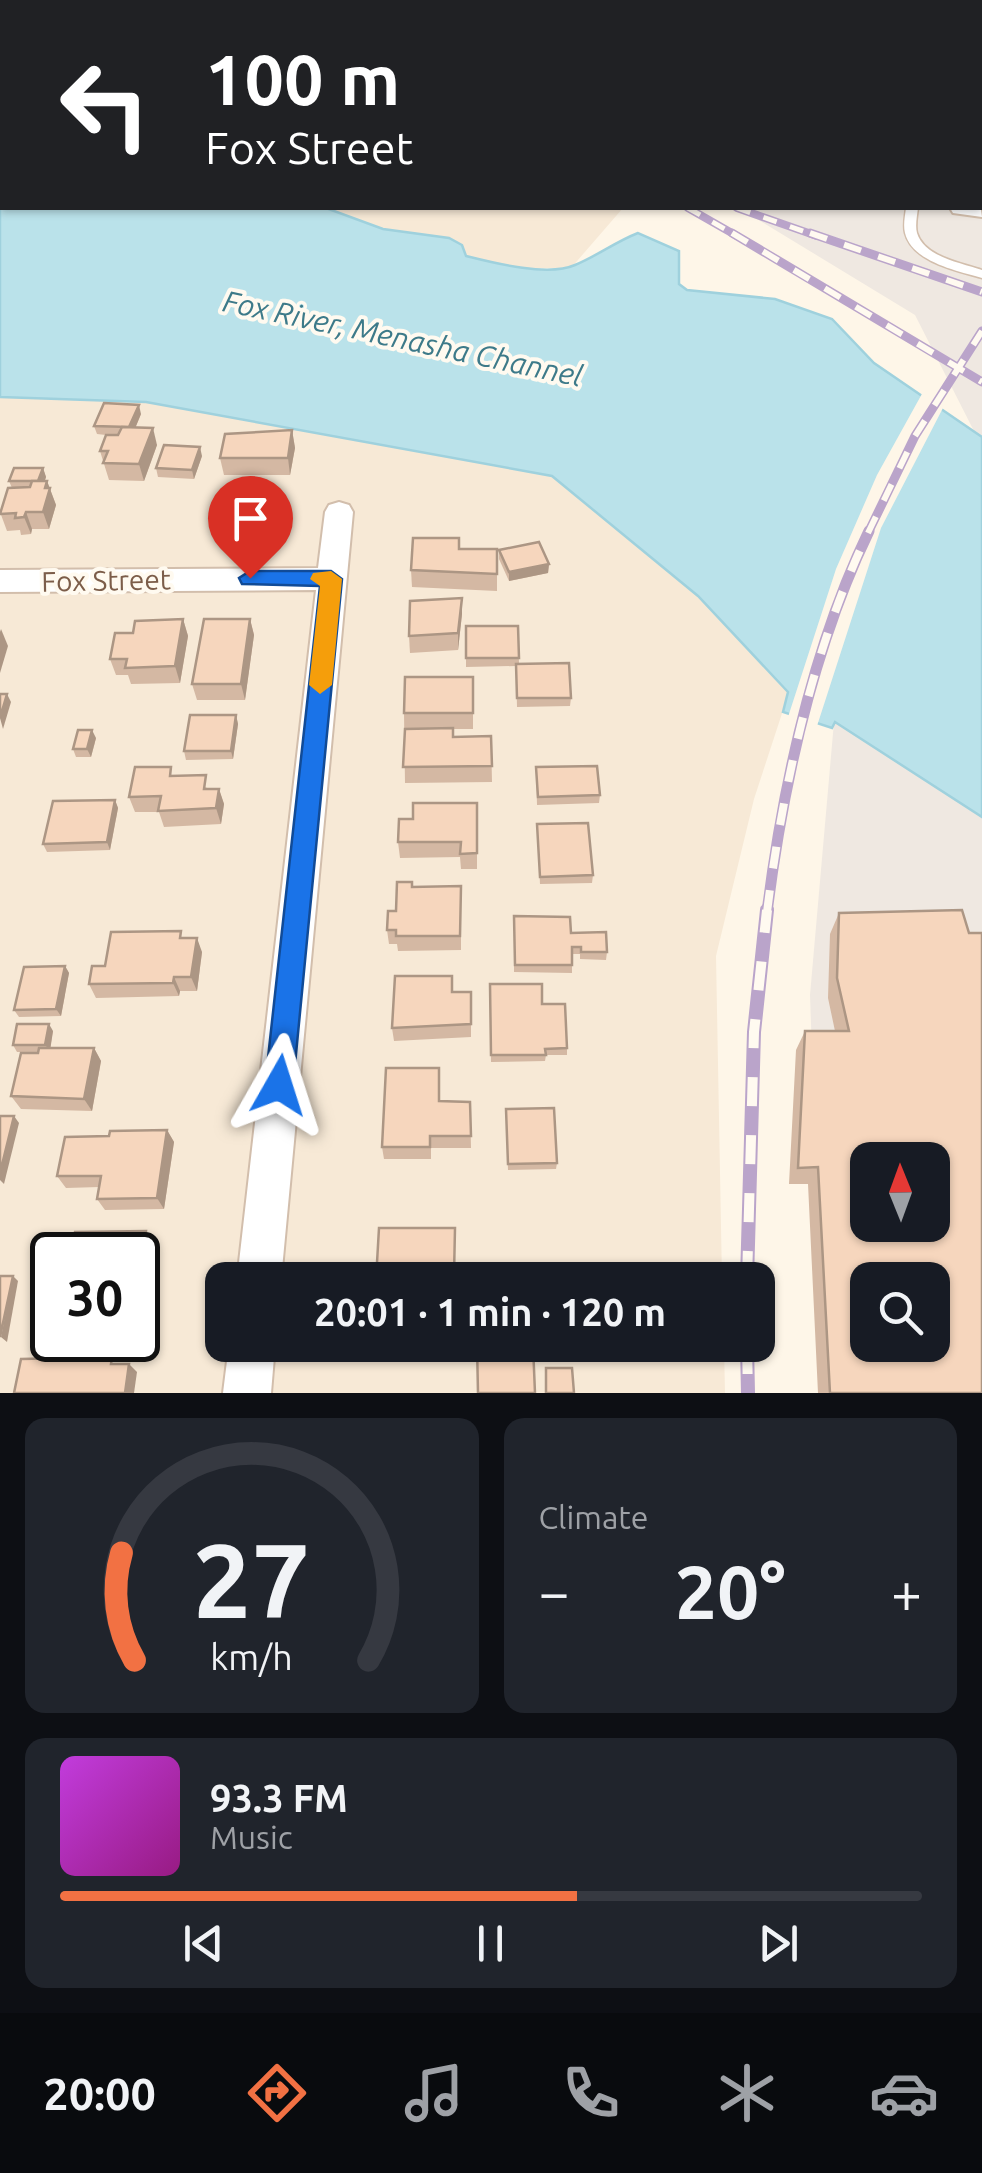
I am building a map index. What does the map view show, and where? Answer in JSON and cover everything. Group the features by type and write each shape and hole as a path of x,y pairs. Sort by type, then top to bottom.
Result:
{"street":[{"path":"261,1262 339,512"},
{"name":"Fox Street","path":"0,581 331,579"},
{"path":"247,1393 250,1362"}],"lane":[{"path":"912,210 911,232 918,244 930,254 982,274"}],"shaded area":[{"path":"331,210 621,210 571,268 517,268 466,256 449,238 383,229"},
{"path":"742,210 982,210 982,437 976,435 915,315"},
{"path":"0,397 146,402 552,476 698,596 789,692 754,799 716,956 722,1262 205,1262 205,1362 724,1362 725,1393 0,1393"},
{"path":"834,722 982,817 982,1393 824,1393 810,995"}],"water":[{"name":"Fox River, Menasha Channel","path":"0,210 331,210 383,229 449,238 462,245 466,256 551,270 575,265 638,233 679,251 679,284 687,290 775,299 832,319 874,363 982,437 982,817 835,722 832,728 783,712 788,692 698,596 552,476 146,402 0,397"}],"pier":[{"path":"923,392 944,406 881,528 817,726 788,717 836,569 877,475"}],"building":[{"path":"104,403 139,405 129,427 94,426"},
{"path":"122,427 153,428 139,464 103,463 108,451 100,451 106,435 118,435"},
{"path":"292,430 288,458 220,458 225,434"},
{"path":"164,445 200,447 192,470 156,468"},
{"path":"14,468 43,468 38,481 9,481"},
{"path":"32,481 47,481 45,488 50,488 43,512 26,512 24,517 15,518 16,513 0,514 8,488 30,487"},
{"path":"413,538 459,538 459,549 497,549 497,574 411,570"},
{"path":"539,542 549,564 509,572 499,550"},
{"path":"462,598 458,633 409,636 410,601"},
{"path":"183,619 175,666 125,668 127,659 110,659 115,633 133,633 135,621"},
{"path":"204,619 250,619 241,684 192,684"},
{"path":"466,626 518,626 519,658 466,658"},
{"path":"569,663 571,698 517,698 516,664"},
{"path":"405,677 473,677 473,713 404,713"},
{"path":"0,694 7,694 0,718"},
{"path":"190,715 236,715 231,751 184,751"},
{"path":"453,728 453,737 491,736 492,766 403,767 405,729"},
{"path":"78,730 92,730 87,749 73,749"},
{"path":"597,766 600,795 538,797 536,767"},
{"path":"135,767 171,767 170,776 206,775 204,789 219,789 216,808 158,811 161,796 129,797"},
{"path":"115,800 107,842 43,844 53,801"},
{"path":"413,803 477,803 477,853 460,854 461,842 398,842 399,819 413,819"},
{"path":"588,823 593,875 540,877 537,824"},
{"path":"397,882 412,882 412,887 461,886 460,936 396,936 396,930 387,930 388,911 396,911"},
{"path":"962,910 969,933 982,933 982,1393 830,1393 818,1167 798,1168 805,1031 849,1031 837,978 839,913"},
{"path":"514,916 570,917 571,933 606,932 607,952 581,952 581,947 572,947 572,965 515,965"},
{"path":"181,931 180,938 197,938 191,977 174,977 173,983 89,984 92,966 105,966 111,932"},
{"path":"65,966 56,1009 14,1010 24,967"},
{"path":"395,976 452,976 452,992 471,992 471,1024 392,1028"},
{"path":"490,984 542,984 542,1004 565,1004 567,1048 545,1049 546,1055 491,1055"},
{"path":"17,1024 49,1024 45,1045 13,1045"},
{"path":"39,1048 94,1048 84,1099 11,1096 21,1053 38,1053"},
{"path":"386,1068 439,1068 439,1101 470,1102 471,1136 430,1136 430,1147 382,1147"},
{"path":"554,1108 557,1163 508,1164 506,1109"},
{"path":"0,1116 14,1116 0,1173"},
{"path":"167,1130 157,1198 97,1199 101,1176 57,1176 65,1137"},
{"path":"379,1228 455,1228 454,1262 377,1262"},
{"path":"0,1276 13,1276 0,1337"},
{"path":"21,1359 129,1364 125,1393 14,1393"},
{"path":"477,1362 534,1362 535,1393 478,1393"},
{"path":"546,1368 572,1368 574,1393 546,1393"}],"railway":[{"path":"692,210 737,236"},
{"path":"743,210 817,236"},
{"path":"732,233 958,368"},
{"path":"810,233 982,292"},
{"path":"958,368 982,331"},
{"path":"868,533 915,436 958,368"},
{"path":"958,368 982,382"},
{"path":"767,912 803,717 832,622 869,531"},
{"path":"748,1262 754,1032 767,910"},
{"path":"747,1362 748,1393"}],"slow traffic":[{"path":"320,579 331,579 320,685"}],"route":[{"path":"250,578 331,579 279,1085"}]}
